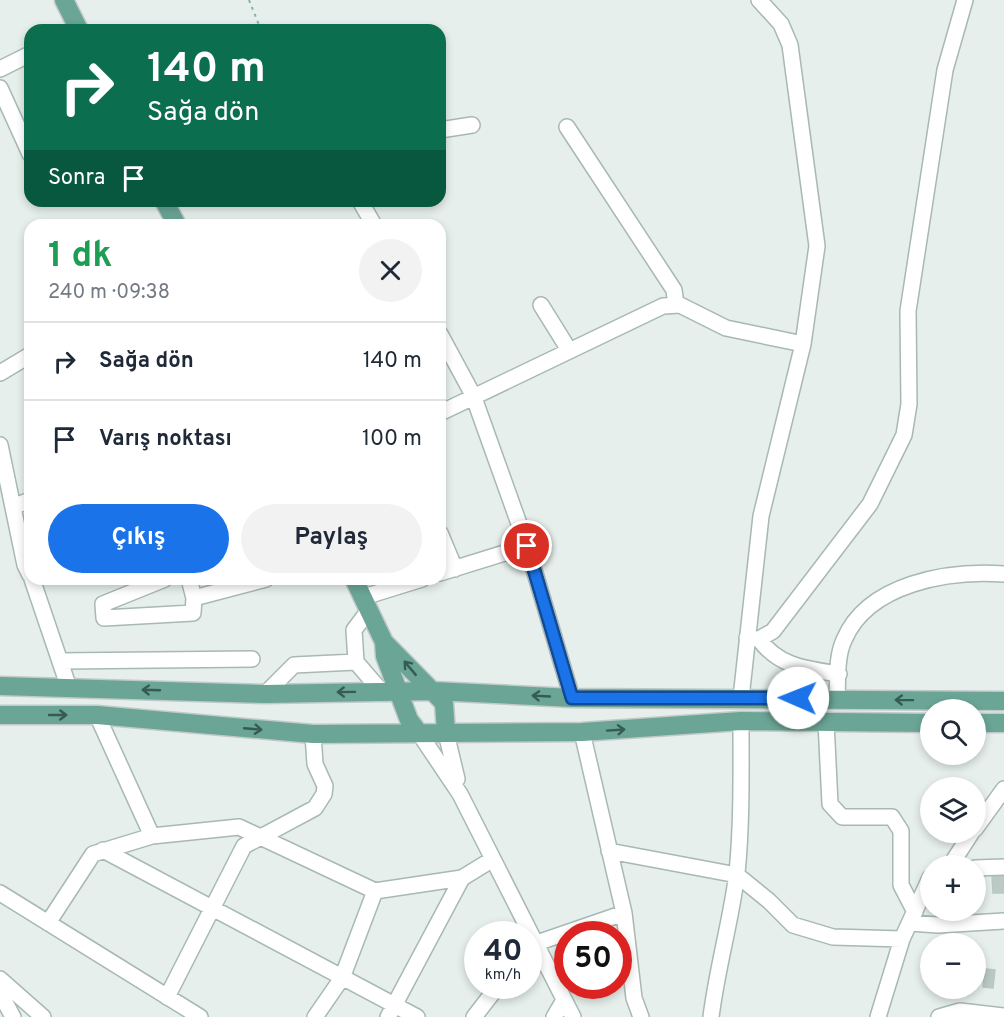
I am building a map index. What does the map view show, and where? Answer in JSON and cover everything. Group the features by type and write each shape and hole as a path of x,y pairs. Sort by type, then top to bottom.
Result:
{"main road":[{"path":"64,0 76,24"},
{"path":"357,585 384,642 434,691 446,710 446,733"},
{"path":"384,642 390,692 419,733"},
{"path":"0,686 265,694 434,691 572,698 1004,701"},
{"path":"0,715 97,715 313,734 582,732 741,721 920,723"},
{"path":"986,723 1004,723"}],"street":[{"path":"741,698 753,638 761,516 803,344 817,246 790,45 782,24 759,0"},
{"path":"753,638 773,632 870,504 904,435 909,404 908,311 945,70 965,0"},
{"path":"0,67 24,57"},
{"path":"0,88 24,141"},
{"path":"446,129 472,125"},
{"path":"567,127 674,290 676,305"},
{"path":"541,305 569,350"},
{"path":"446,410 663,306 676,305 726,328 803,344"},
{"path":"446,344 473,396 527,546 572,698"},
{"path":"0,373 24,359"},
{"path":"0,445 24,560"},
{"path":"13,507 24,502"},
{"path":"446,571 527,546"},
{"path":"446,547 455,568"},
{"path":"837,699 841,647 848,632 866,608 884,596 914,585 952,576 1004,574"},
{"path":"34,585 69,688"},
{"path":"150,585 103,604 104,618 193,613 194,598 191,585"},
{"path":"194,598 243,585"},
{"path":"356,662 354,630 367,604 409,585"},
{"path":"753,638 783,661 800,668 839,674"},
{"path":"60,661 252,659"},
{"path":"265,694 294,665 356,662 390,692"},
{"path":"97,715 152,836"},
{"path":"711,1017 716,972 737,875 741,818 741,721"},
{"path":"826,722 830,804 842,817 892,817 901,831 901,885 912,918"},
{"path":"582,732 624,913 634,998 640,1017"},
{"path":"419,733 460,794 521,921"},
{"path":"446,733 460,794"},
{"path":"167,997 244,846 315,808 320,802 325,786 315,764 313,734"},
{"path":"986,814 1004,789"},
{"path":"48,923 93,854 152,836 239,827 375,891 462,878 493,859"},
{"path":"103,850 213,906 342,978 391,1011 417,1017"},
{"path":"609,851 737,875 769,901 793,925 833,937 902,939"},
{"path":"986,868 1004,867"},
{"path":"391,1011 462,878"},
{"path":"315,1017 342,978 375,891"},
{"path":"0,893 200,1017"},
{"path":"878,1017 902,939 920,900"},
{"path":"542,941 624,913"},
{"path":"912,918 938,925 1004,921"},
{"path":"542,962 573,1017"},
{"path":"0,979 43,1017"},
{"path":"1,997 13,1017"},
{"path":"474,1017 488,999"},
{"path":"554,1017 564,1000"},
{"path":"939,1017 960,1011 1004,1016"}],"path":[{"path":"249,0 259,24"}],"building":[{"path":"992,875 1004,875 1004,893 993,893"},
{"path":"986,969 995,970 993,988 986,987"}],"route":[{"path":"527,546 572,698 798,698"}]}
